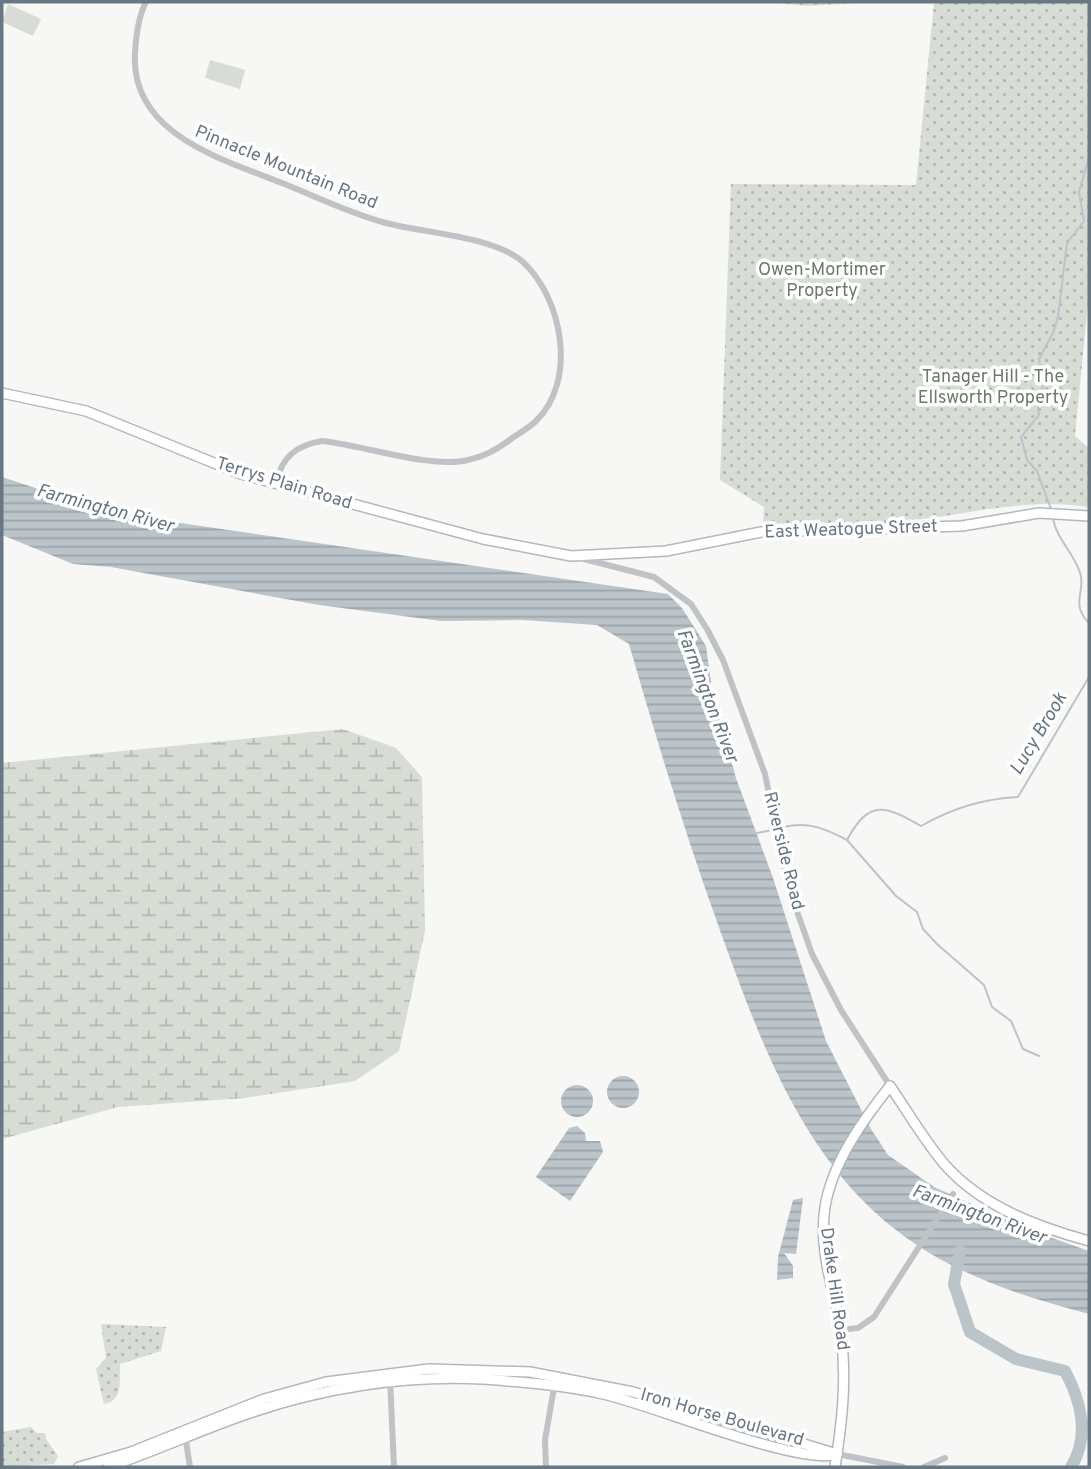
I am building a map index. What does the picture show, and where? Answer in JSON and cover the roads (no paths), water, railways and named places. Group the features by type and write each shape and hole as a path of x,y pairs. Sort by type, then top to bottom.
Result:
{"street":[{"name":"Pinnacle Mountain Road","path":"146,2 141,10 136,44 136,76 146,101 166,128 200,148 353,212 385,223 482,242 522,261 547,293 559,326 560,356 553,395 538,420 493,452 468,461 447,462 340,443 311,443 289,455 282,463 277,482"},
{"name":"Terrys Plain Road","path":"2,393 86,411 241,474 483,540 572,556"},
{"name":"East Weatogue Street","path":"572,556 666,551 761,533 962,526 1039,513 1089,516"},
{"name":"Riverside Road","path":"572,556 654,578 691,604 707,629 727,671 765,774 787,883 812,954 841,1010 944,1163 971,1189 1027,1220 1089,1241"},
{"name":"Drake Hill Road","path":"835,1467 844,1388 840,1330 823,1237 825,1206 835,1174 869,1115 890,1086"},
{"path":"840,1330 858,1328 874,1317 953,1194"},
{"name":"Iron Horse Boulevard","path":"108,1467 264,1399 313,1385 461,1368 633,1392 837,1454"},
{"path":"390,1377 394,1467"},
{"path":"546,1467 545,1440 555,1381"},
{"path":"184,1433 190,1467"},
{"name":"Iron Horse Boulevard","path":"79,1467 184,1433"},
{"path":"837,1454 903,1467"},
{"path":"924,1467 945,1458"}],"water":[{"name":"Farmington River","path":"2,477 111,513 668,594 682,608 706,646 713,697 736,778 773,878 826,1041 871,1129 888,1155 934,1187 1027,1229 1089,1251 1089,1314 988,1282 940,1259 896,1230 863,1201 834,1168 788,1095 752,1015 684,825 629,644 597,625 522,620 441,621 319,605 111,567 73,564 2,535"},
{"path":"623,1076 634,1081 639,1092 634,1103 623,1108 612,1103 607,1092 612,1081"},
{"path":"577,1085 588,1090 593,1101 588,1112 577,1117 566,1112 561,1101 566,1090"},
{"path":"577,1126 585,1133 586,1141 600,1141 603,1152 570,1201 536,1177 569,1128"},
{"path":"803,1198 796,1254 784,1253 793,1266 793,1278 777,1280 778,1257 793,1200"}],"waterway":[{"name":"Lucy Brook","path":"1051,509 1037,471 1027,460 1021,437 1039,415 1036,394 1043,387 1039,359 1058,317 1067,243 1084,221 1079,192 1089,157"},
{"name":"Lucy Brook","path":"1053,519 1058,534 1079,568 1079,605 1089,623"},
{"name":"Lucy Brook","path":"784,827 817,827 847,840 855,827 871,812 888,810 921,826 968,806 1018,797 1089,677"},
{"name":"Lucy Brook","path":"757,833 773,830"},
{"path":"847,840 896,896 917,912 923,929 937,944 984,985 992,1007 1011,1021 1023,1049 1039,1056"},
{"path":"960,1251 954,1284 970,1332 1016,1359 1065,1371 1079,1407 1082,1431 1077,1455 1071,1467"}],"park label":[{"name":"Owen-Mortimer Property","path":"822,280"},
{"name":"Tanager Hill - The Ellsworth Property","path":"993,387"}]}
